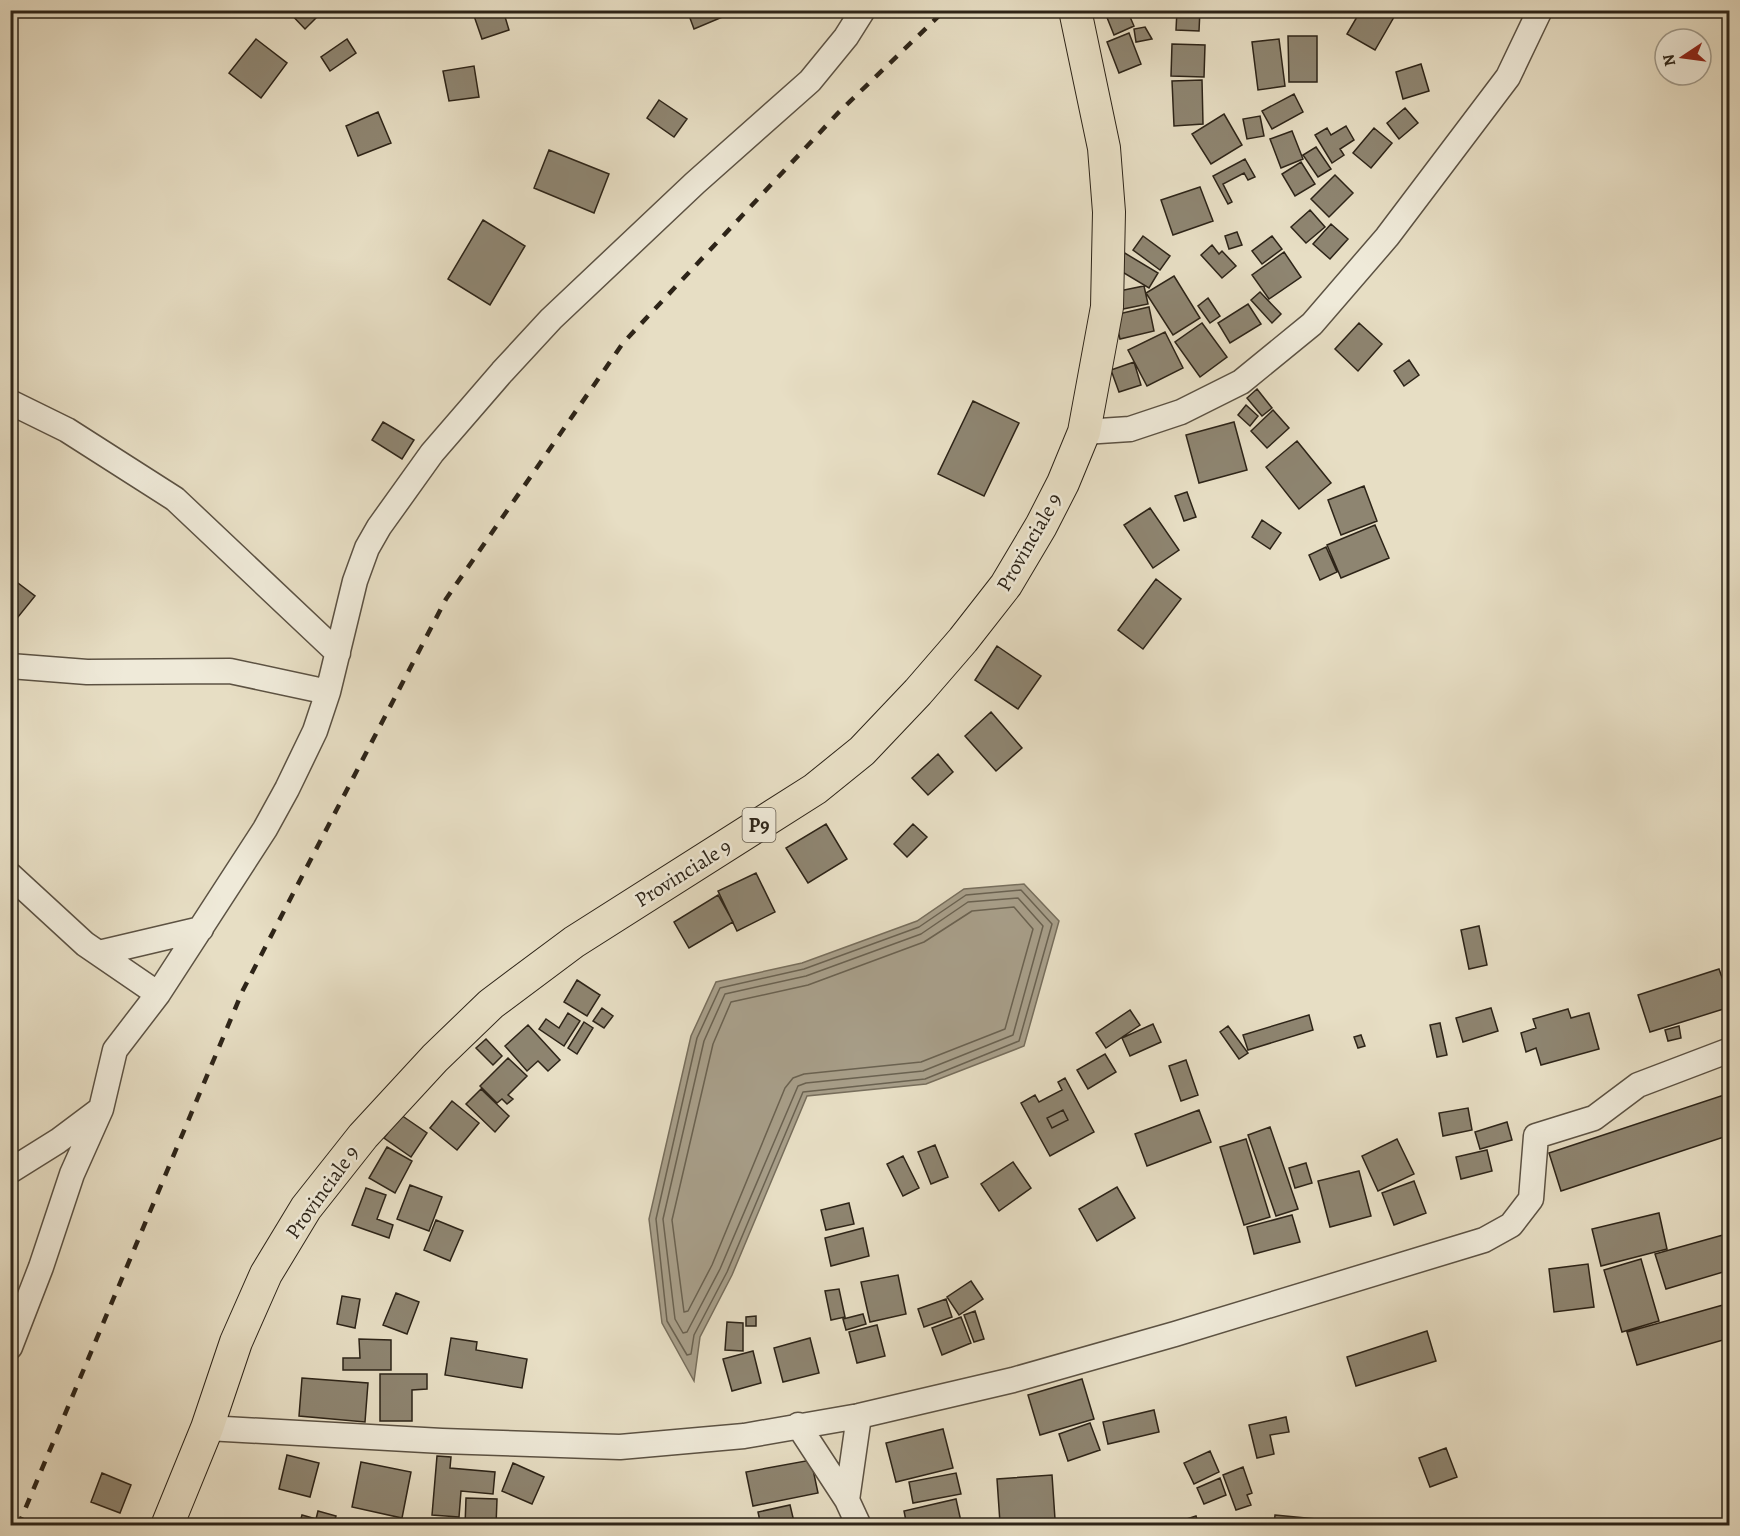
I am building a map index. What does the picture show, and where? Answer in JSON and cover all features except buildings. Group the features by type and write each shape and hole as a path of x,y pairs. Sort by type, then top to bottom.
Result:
{"main road":[{"name":"Provinciale 9","path":"167,1526 207,1428 236,1342 266,1274 306,1208 363,1136 435,1058 491,1004 574,942 815,789 862,751 918,692 1006,585 1058,494 1084,432 1107,307 1109,212 1104,148 1075,10"}],"street":[{"path":"10,1347 41,1267 72,1174 101,1109 115,1050 158,994 265,829 287,789 315,731 328,692 346,612 368,548 379,527 432,453 551,319 695,183 810,81 846,37 862,10"},
{"path":"1084,432 1130,429 1180,412 1241,382 1312,324 1387,237 1508,77 1540,10"},
{"path":"10,402 67,430 175,499 338,652"},
{"path":"10,666 87,672 230,671 328,692"},
{"path":"10,875 86,944 158,994"},
{"path":"99,953 201,928"},
{"path":"207,1428 620,1448 744,1436 859,1416 1013,1380 1175,1334 1484,1240 1511,1225 1531,1198 1536,1136 1594,1119 1638,1085 1730,1050"},
{"path":"10,1171 58,1141 101,1109"},
{"path":"847,1500 859,1416"},
{"path":"798,1425 847,1500 858,1526"}],"water":[{"path":"1024,884 1059,921 1024,1046 926,1084 807,1096 732,1275 700,1337 694,1381 662,1323 649,1219 691,1036 716,982 802,963 917,921 964,889"}],"railway":[{"path":"18,1526 243,990 446,599 623,343 839,112 945,10"}]}
